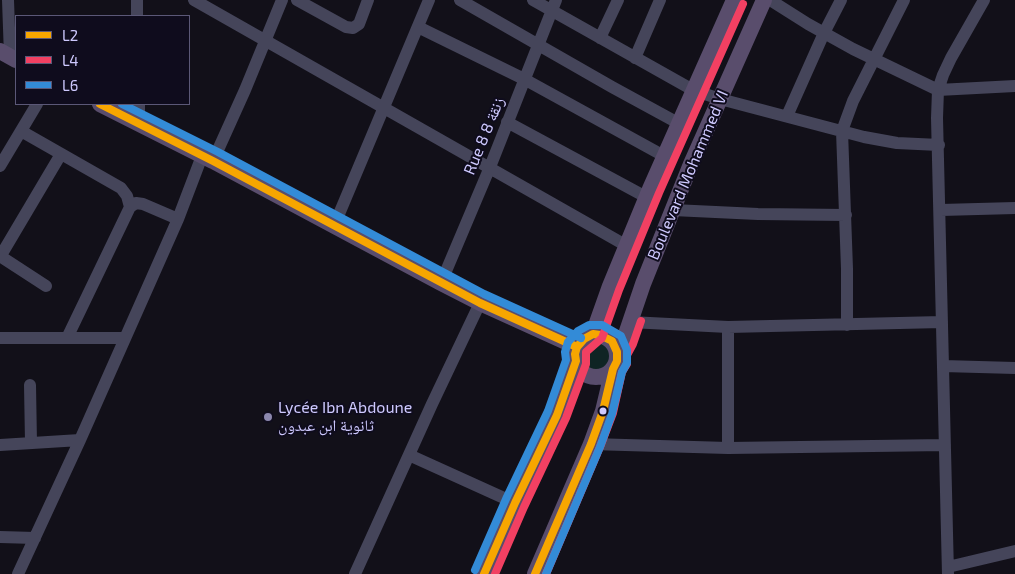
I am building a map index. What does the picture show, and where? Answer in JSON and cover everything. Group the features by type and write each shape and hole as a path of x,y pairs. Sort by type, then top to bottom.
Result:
{"main road":[{"name":"Boulevard Mohammed VI","path":"593,334 646,197 734,0"},
{"name":"Boulevard Mohammed VI","path":"617,352 630,322 642,284 694,156 764,0"},
{"path":"102,105 576,354"},
{"path":"484,574 557,415 576,354 584,338 593,334 600,334 612,341 617,352 617,361 613,369 603,411 592,444 535,574"},
{"path":"576,354 578,367 589,376 602,376 613,369"}],"street":[{"path":"8,0 9,56"},
{"path":"137,0 137,15"},
{"path":"194,0 626,246"},
{"path":"18,574 178,220 266,42 282,0"},
{"path":"297,0 346,27 353,28 359,24 368,0"},
{"path":"334,226 429,0"},
{"path":"460,0 538,46 678,123"},
{"path":"534,0 554,5 600,38 693,90 720,99 880,141 939,145"},
{"path":"600,38 618,0"},
{"path":"635,58 660,0"},
{"path":"770,0 824,33 938,90 1015,86"},
{"path":"787,116 841,0"},
{"path":"847,325 846,215 842,131 849,110 904,0"},
{"path":"984,0 951,58 938,90 948,571 1015,551"},
{"name":"Rue 8 8 زنقة","path":"441,283 490,167 554,5"},
{"path":"418,27 524,79 664,156"},
{"path":"0,166 35,105"},
{"path":"139,105 140,124"},
{"path":"507,122 646,197"},
{"path":"21,131 121,188 127,196 130,207"},
{"path":"46,286 0,257 62,154"},
{"path":"67,338 130,207 136,203 143,204 178,220"},
{"path":"940,210 1015,208"},
{"path":"673,210 758,214 846,215"},
{"path":"355,574 480,303"},
{"path":"630,322 728,327 942,322"},
{"path":"728,327 728,448"},
{"path":"0,338 124,338"},
{"path":"943,366 1015,368"},
{"path":"30,385 31,443"},
{"path":"0,445 80,440"},
{"path":"592,444 728,448 946,444"},
{"path":"409,455 515,503"},
{"path":"0,537 35,538"}],"green space":[{"path":"598,341 604,342 609,346 613,351 613,363 609,368 604,372 598,373 592,372 587,368 583,363 582,357 583,351 587,346 592,342"}],"transit line":[{"name":"L4","path":"495,574 566,418 586,364 586,352 602,338 619,290 659,193 743,4"},
{"name":"L2","path":"102,105 213,161 480,303 577,347"},
{"name":"L6","path":"124,105 218,152 484,294 581,338"},
{"name":"L4","path":"546,574 613,413 622,372 627,364 627,355 641,321"},
{"name":"L6","path":"475,570 548,411 566,360 565,352 568,342 578,331 589,325 602,325 621,336 627,350 627,363 622,372 612,414 600,447 546,574"},
{"name":"L2","path":"484,574 557,415 576,361 577,347 584,339 593,334 600,335 612,341 617,352 617,361 613,369 603,411 591,444 535,574"}],"place":[{"name":"Lycée Ibn Abdoune ثانوية ابن عبدون","path":"268,417"}]}
